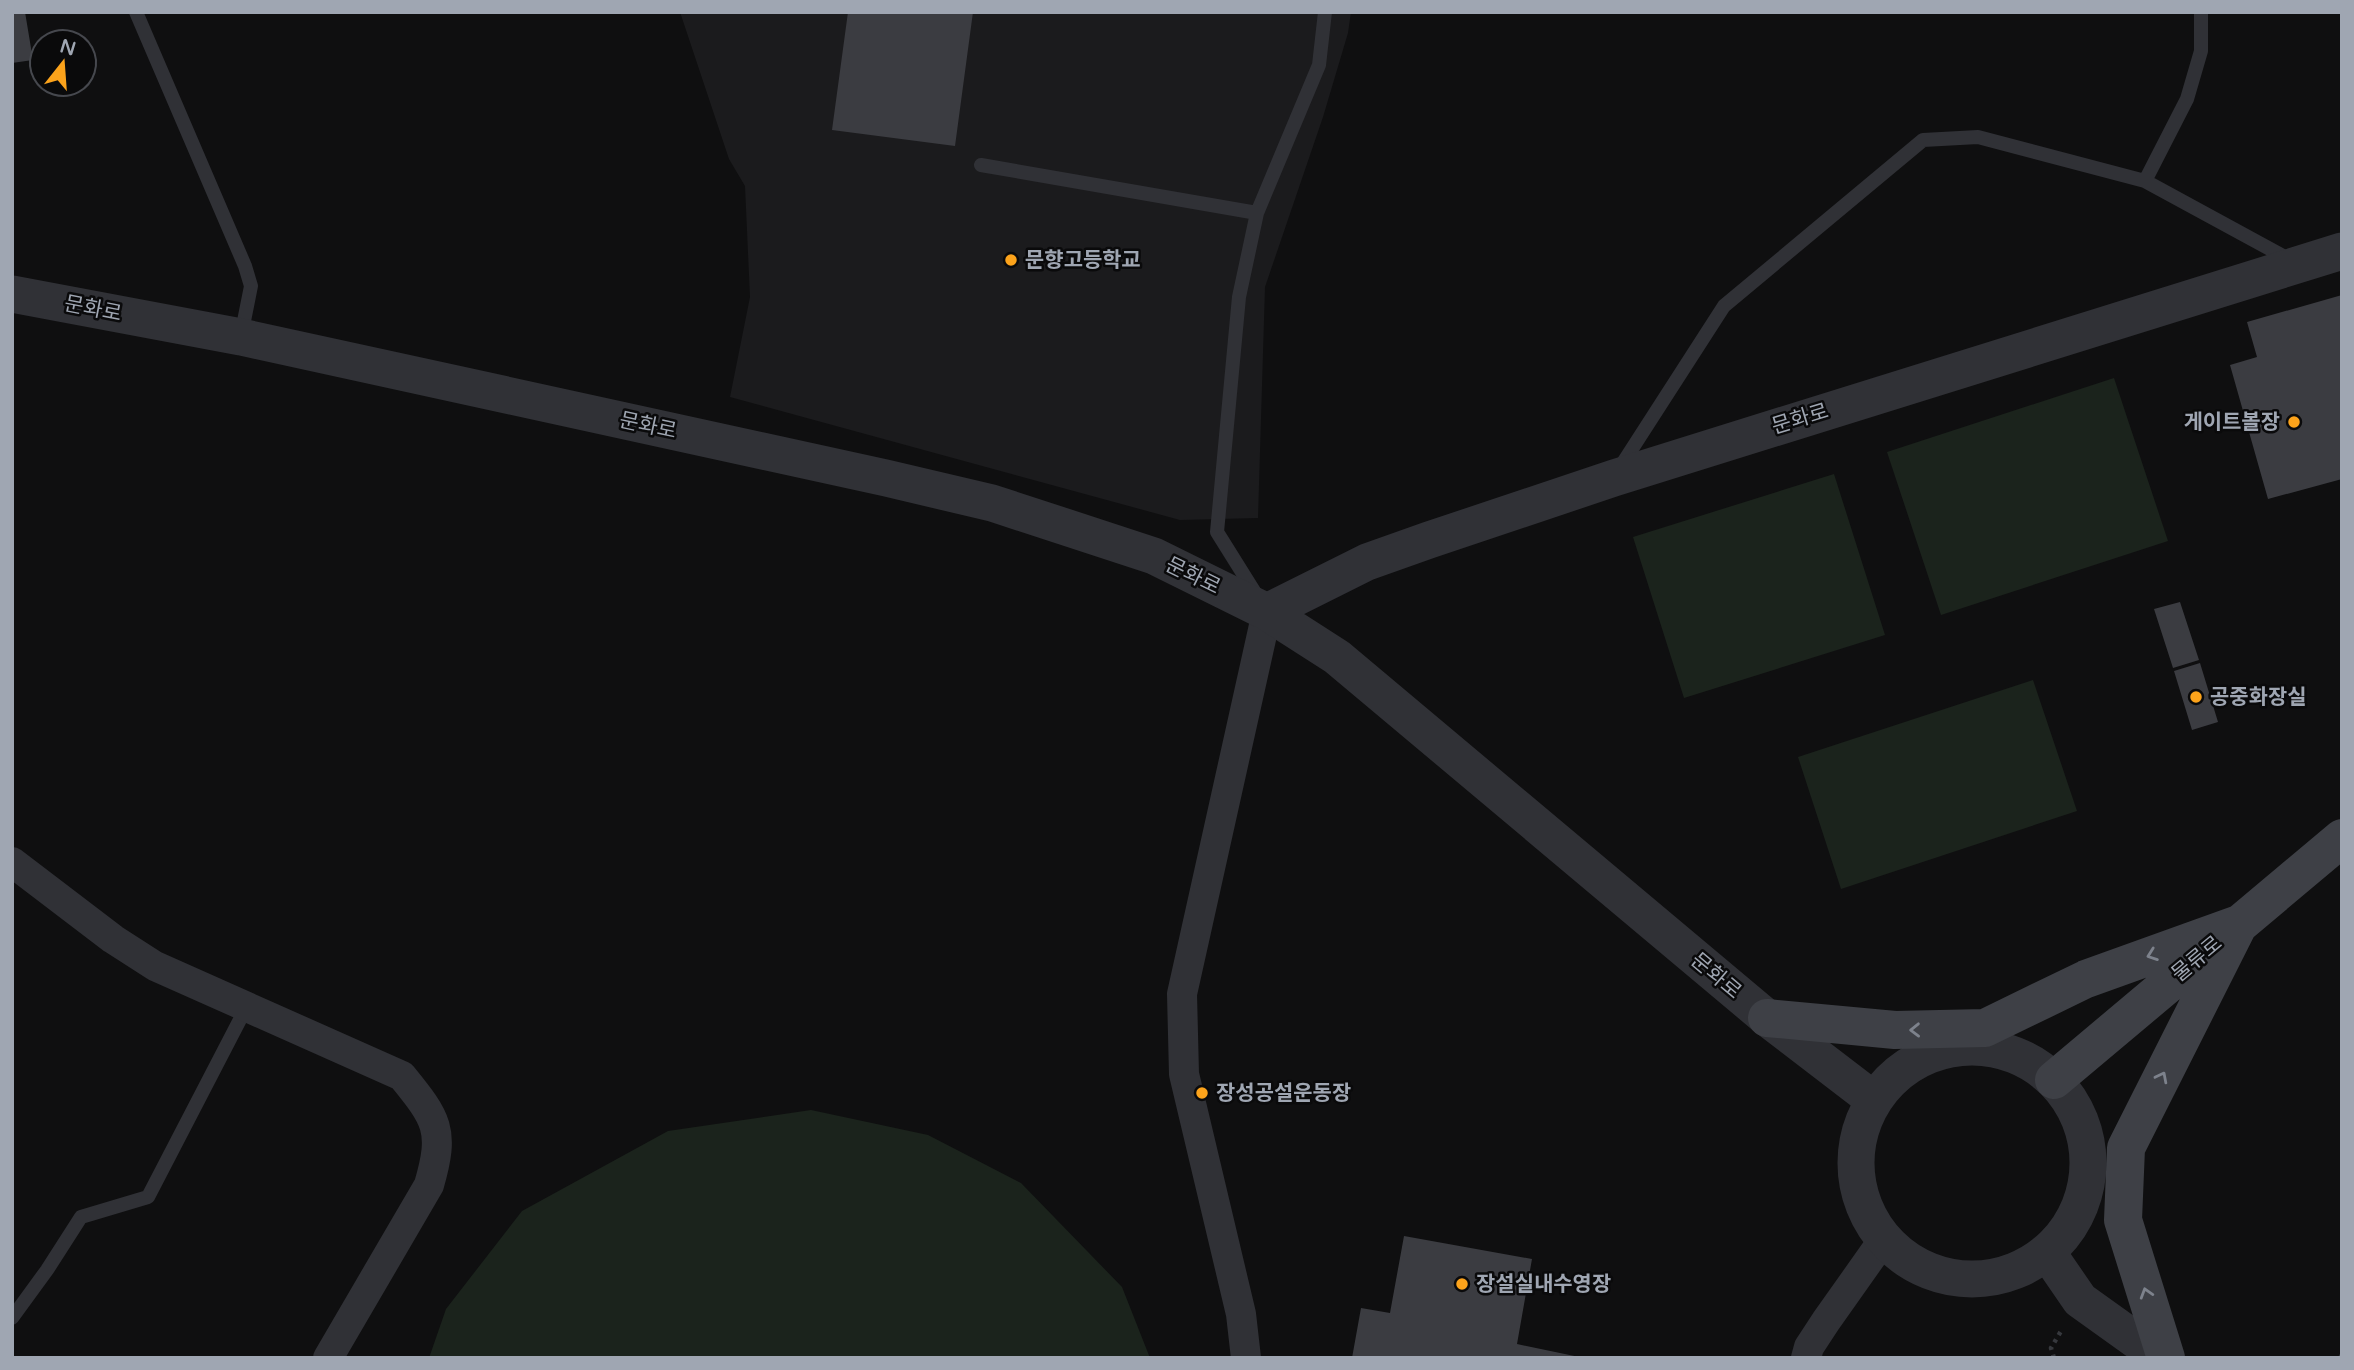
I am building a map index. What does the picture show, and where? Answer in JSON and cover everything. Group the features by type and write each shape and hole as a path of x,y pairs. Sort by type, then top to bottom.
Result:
{"main road":[{"name":"물류로","path":"2054,1080 2342,838"},
{"path":"1767,1018 1895,1031 1985,1028 2086,979 2239,923"},
{"path":"2163,1358 2123,1220 2126,1148 2239,923"}],"street":[{"name":"문화로","path":"1267,612 1367,562 1614,478 2296,263 2342,251"},
{"name":"문화로","path":"12,294 241,337 886,478 992,503 1154,556 1267,612 1337,657 1767,1018 1874,1100"},
{"path":"1246,1358 1241,1314 1184,1074 1182,994 1267,612"},
{"path":"12,862 113,939 145,959 402,1076 422,1100 438,1133 437,1157 429,1185 328,1358"},
{"path":"1959,1048 1993,1049 2026,1060 2054,1080 2076,1110 2087,1146 2087,1183 2075,1219 2047,1252 2021,1269 1985,1279 1947,1277 1912,1264 1884,1239 1864,1208 1856,1171 1859,1134 1874,1100 1896,1074 1926,1056 1959,1048"},
{"path":"1806,1358 1809,1347 1826,1321 1884,1239"},
{"path":"2047,1252 2080,1300 2163,1358"}],"lane":[{"path":"136,12 245,266 251,286 241,337"},
{"path":"1267,612 1217,532 1239,297 1257,213 1319,65 1325,12"},
{"path":"2145,181 2187,99 2201,51 2201,12"},
{"path":"1614,478 1724,306 1923,140 1978,138 2145,181 2296,263"},
{"path":"981,165 1257,213"},
{"path":"12,1318 47,1270 80,1217 148,1197 246,1007"}],"shaded area":[{"name":"문향고등학교","path":"680,12 1351,12 1348,33 1323,117 1265,287 1258,518 1180,520 730,397 750,297 745,186 729,159"},
{"path":"2114,378 2168,541 1941,615 1887,452"},
{"path":"1834,474 1885,635 1684,698 1633,537"},
{"path":"2033,680 2077,811 1841,889 1798,757"},
{"path":"811,1110 928,1135 1021,1183 1122,1287 1150,1358 429,1358 446,1309 522,1211 668,1131"}],"building":[{"path":"12,12 25,12 28,61 12,63"},
{"path":"848,12 973,12 955,146 832,130"},
{"name":"게이트볼장","path":"2342,295 2342,479 2268,499 2230,365 2257,357 2247,322"},
{"name":"공중화장실","path":"2180,602 2199,660 2173,668 2154,609"},
{"name":"공중화장실","path":"2200,663 2218,722 2192,730 2174,671"},
{"name":"장설실내수영장","path":"1404,1236 1532,1259 1517,1344 1584,1358 1352,1358 1361,1308 1390,1313"}],"place":[{"name":"문향고등학교","path":"1011,260"},
{"name":"게이트볼장","path":"2294,422"},
{"name":"공중화장실","path":"2196,697"},
{"name":"장성공설운동장","path":"1202,1093"},
{"name":"장설실내수영장","path":"1462,1284"}]}
